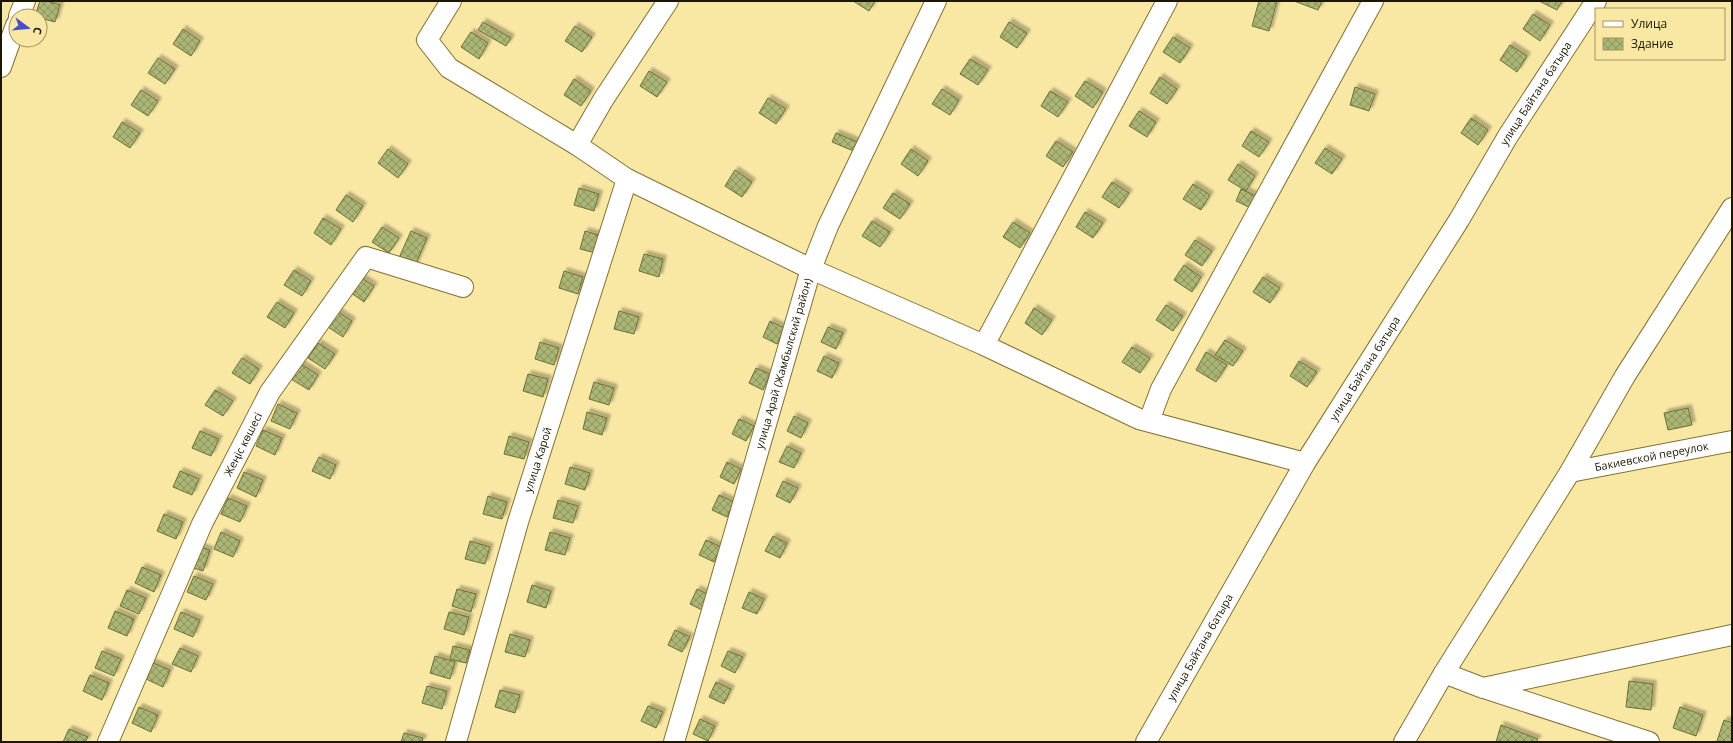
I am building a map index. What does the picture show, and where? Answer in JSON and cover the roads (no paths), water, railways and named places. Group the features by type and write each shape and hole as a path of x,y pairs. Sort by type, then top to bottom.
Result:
{"street":[{"path":"451,1 426,40 448,68 577,145 627,179 811,269 984,345 1139,418 1305,463"},
{"path":"577,145 603,100 668,1"},
{"name":"улица Арай (Жамбылский район)","path":"674,742 811,269 828,226 936,1"},
{"path":"984,345 1167,1"},
{"path":"1149,421 1161,389 1373,1"},
{"name":"улица Байтана батыра","path":"1146,742 1305,463 1459,220 1508,136 1596,1"},
{"path":"1,67 8,47"},
{"name":"улица Карой","path":"456,742 518,522 627,179"},
{"path":"1404,742 1444,673 1570,472 1625,376 1732,208"},
{"name":"Жеңіс көшесі","path":"108,742 202,524 270,392 366,257 463,287"},
{"name":"Бакиевской переулок","path":"1570,472 1732,441"},
{"path":"1484,688 1732,635"},
{"path":"1444,673 1484,688 1650,742"}]}
